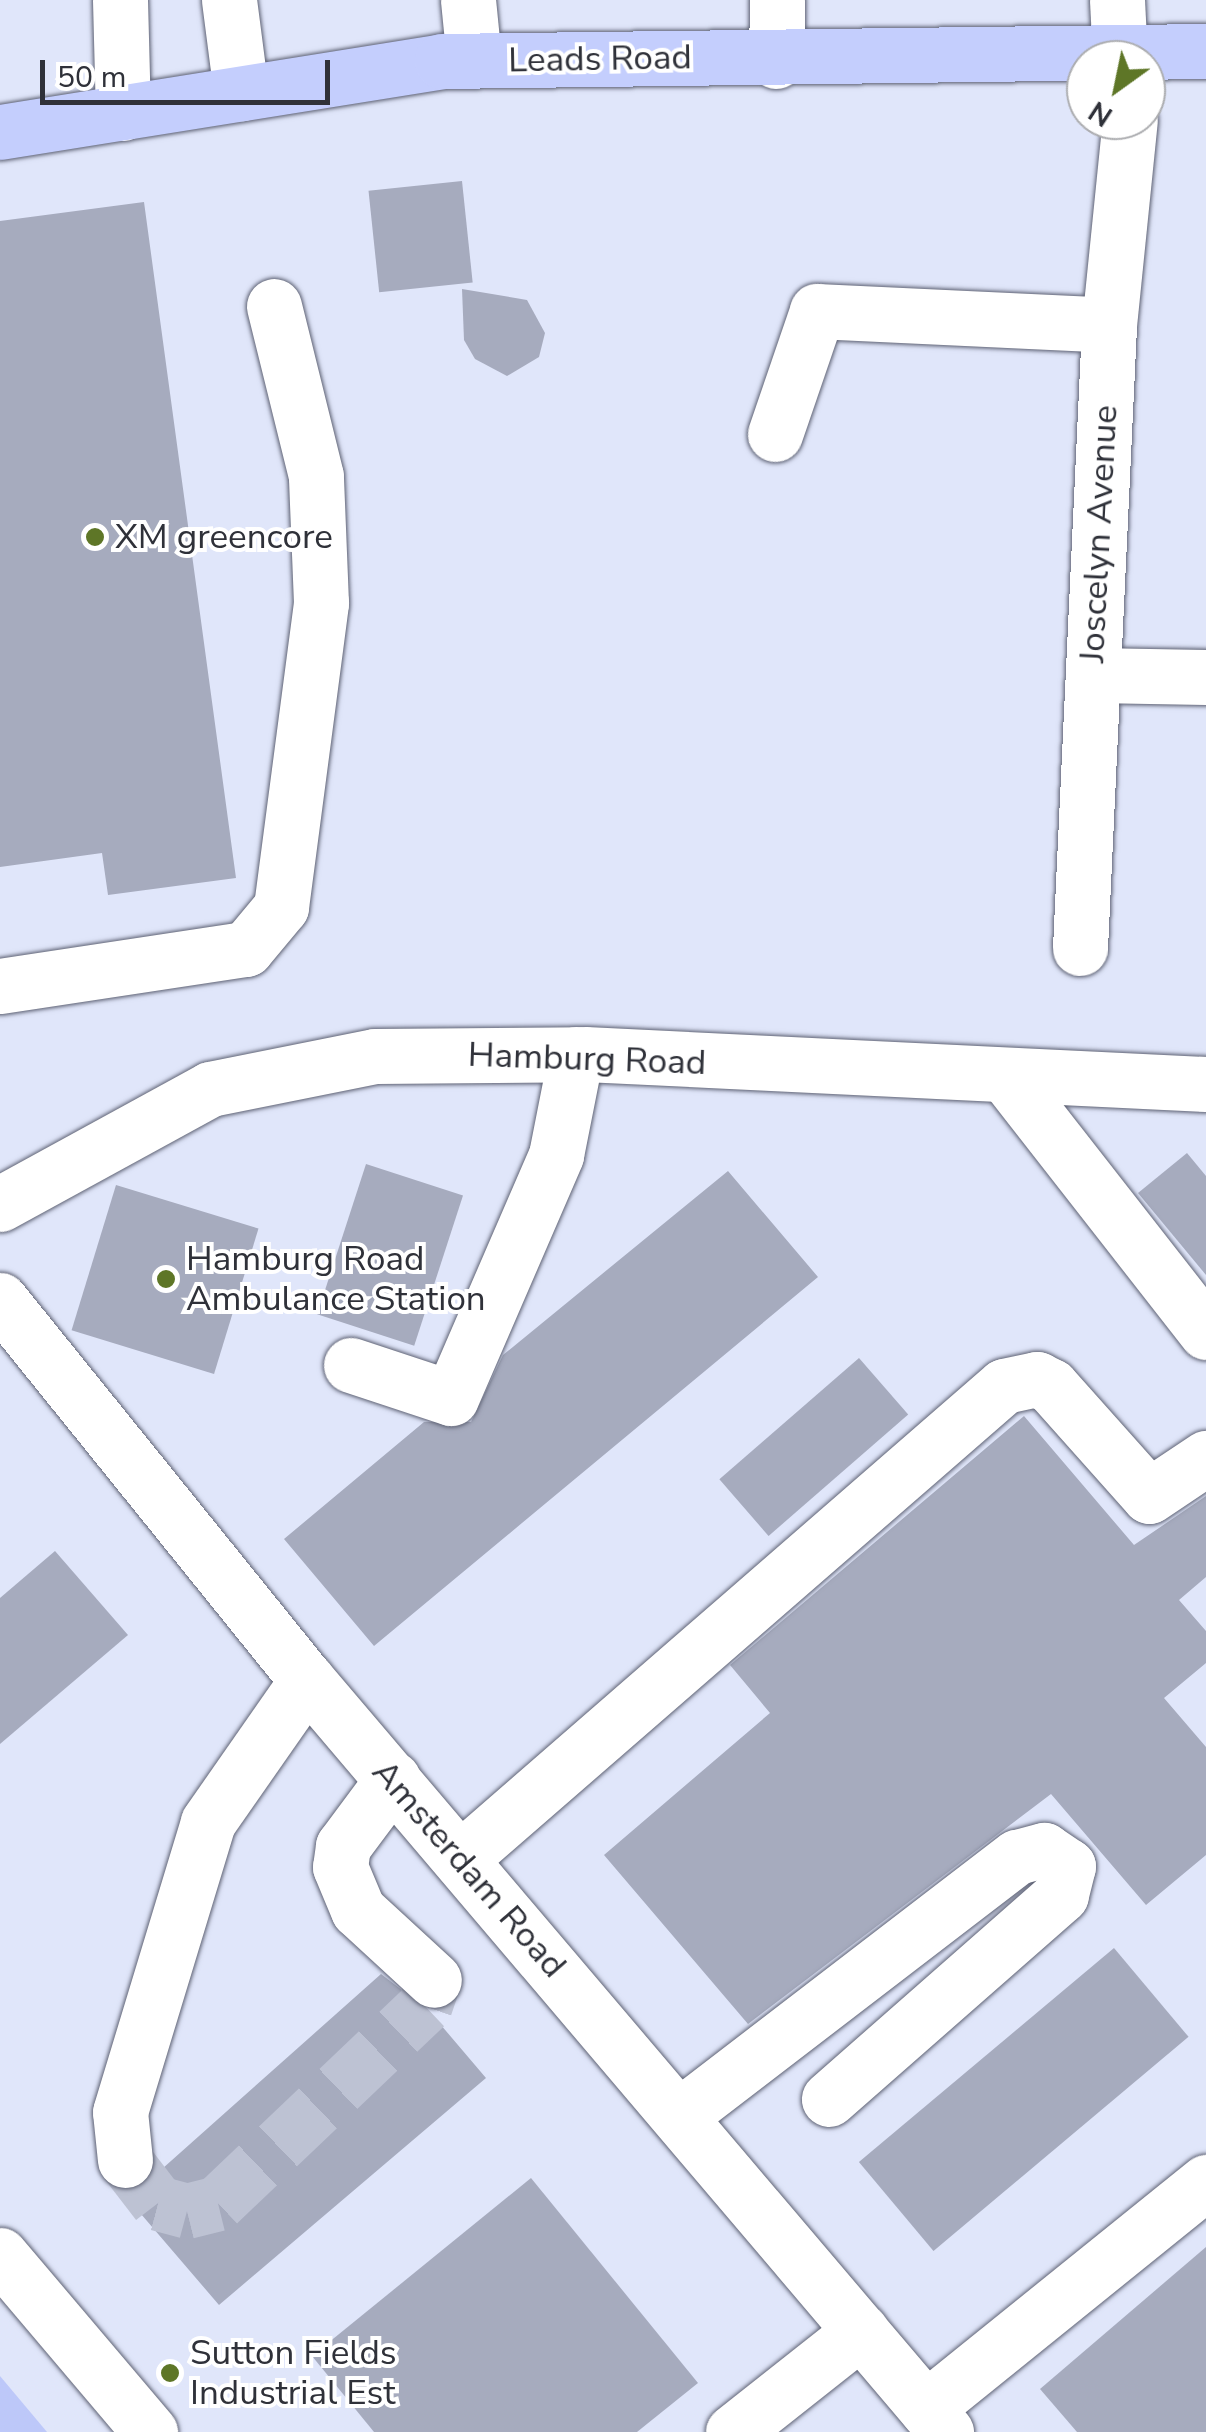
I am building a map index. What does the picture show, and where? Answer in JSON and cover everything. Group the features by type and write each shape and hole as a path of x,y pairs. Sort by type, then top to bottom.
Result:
{"main road":[{"name":"Leads Road","path":"1166,54 1206,51"},
{"name":"Leads Road","path":"0,132 474,60 1066,58"}],"street":[{"path":"120,0 123,114"},
{"path":"228,0 241,93"},
{"path":"468,0 474,60"},
{"path":"776,61 777,0"},
{"path":"1117,0 1119,40"},
{"name":"Joscelyn Avenue","path":"1080,948 1108,325 1128,140"},
{"path":"0,986 246,949 280,907 321,603 316,476 274,306"},
{"path":"775,434 818,311 1108,325"},
{"path":"1093,675 1206,677"},
{"path":"351,1366 451,1398 556,1155 576,1054"},
{"name":"Hamburg Road","path":"0,1204 210,1089 375,1056 576,1054 1206,1084"},
{"path":"1006,1076 1206,1332"},
{"name":"Amsterdam Road","path":"0,1300 307,1680 936,2420"},
{"path":"461,1858 1004,1386 1037,1379 1051,1386 1149,1496 1206,1458"},
{"path":"125,2160 120,2112 208,1822 307,1680"},
{"path":"393,1780 344,1846 340,1867 358,1910 424,1961 434,1980"},
{"path":"679,2116 1017,1857 1044,1850 1068,1866 1060,1895 829,2099"},
{"path":"936,2420 1206,2182"},
{"path":"0,2255 150,2432"},
{"path":"733,2432 861,2331"}],"shaded area":[{"path":"0,2376 47,2432 0,2432"}],"building":[{"path":"462,181 473,282 379,292 369,191"},
{"name":"XM greencore","path":"144,202 236,878 108,895 102,853 0,867 0,221"},
{"path":"462,289 527,300 545,333 539,357 507,376 475,359 464,340"},
{"path":"1187,1153 1206,1176 1206,1275 1138,1193"},
{"path":"366,1164 463,1196 414,1346 317,1314"},
{"path":"728,1171 818,1277 374,1646 284,1539 424,1422 471,1422 503,1355"},
{"name":"Hamburg Road Ambulance Station","path":"116,1185 258,1229 214,1374 72,1330"},
{"path":"859,1358 908,1415 769,1536 719,1479"},
{"path":"1024,1416 1134,1545 1206,1496 1206,1577 1179,1600 1206,1631 1206,1663 1164,1698 1206,1747 1206,1855 1146,1905 1051,1794 748,2024 604,1855 770,1713 730,1665"},
{"path":"55,1551 128,1635 0,1744 0,1598"},
{"path":"1114,1948 1189,2037 933,2251 859,2162"},
{"path":"381,1974 429,2011 486,2078 219,2305 123,2193 144,2185"},
{"path":"531,2178 698,2383 637,2432 374,2432 312,2356"},
{"path":"1206,2247 1206,2432 1077,2432 1040,2389"}],"tunnel":[{"path":"125,2160 158,2203 187,2211 218,2203 425,2006 434,1980"}],"place":[{"name":"XM greencore","path":"95,537"},
{"name":"Hamburg Road Ambulance Station","path":"166,1279"},
{"name":"Sutton Fields Industrial Est","path":"170,2373"}]}
